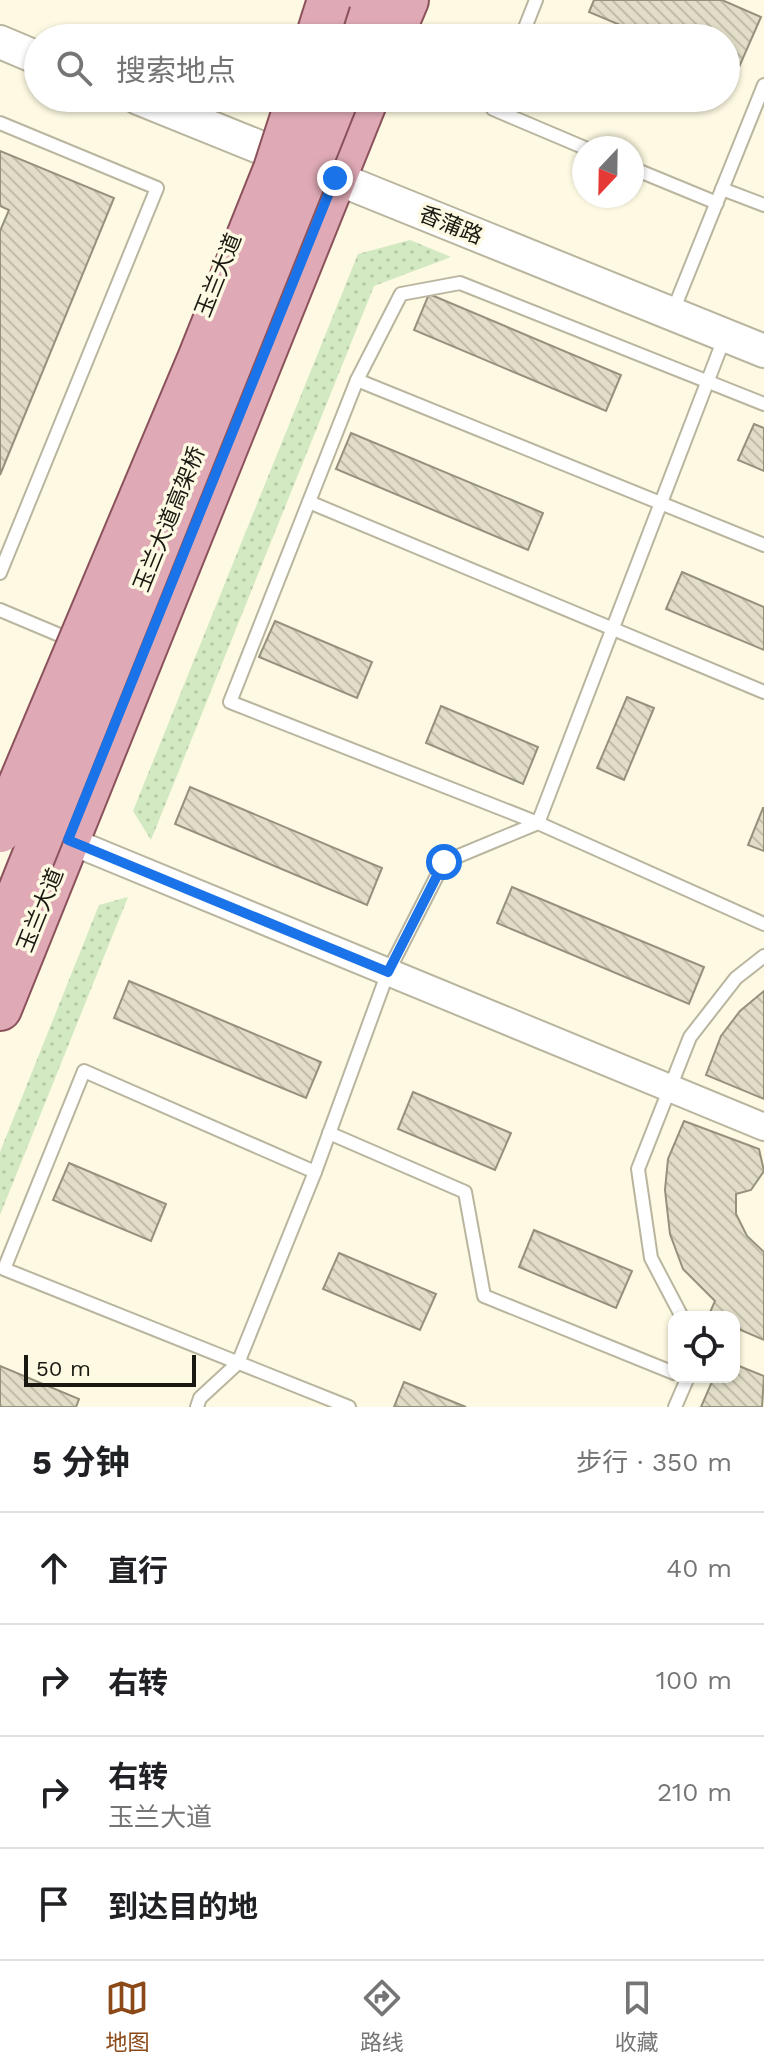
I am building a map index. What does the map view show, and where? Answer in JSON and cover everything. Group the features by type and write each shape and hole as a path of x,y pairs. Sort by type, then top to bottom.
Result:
{"main road":[{"path":"363,24 372,0"},
{"path":"397,24 407,0"},
{"name":"玉兰大道","path":"2,805 285,112"},
{"name":"玉兰大道高架桥","path":"2,805 199,359 275,169 293,112"},
{"name":"玉兰大道高架桥","path":"0,940 331,112"},
{"name":"玉兰大道","path":"0,1009 361,112"}],"street":[{"path":"0,42 24,52"},
{"name":"香蒲路","path":"173,112 764,351"},
{"path":"68,840 764,1127"}],"lane":[{"path":"527,24 536,0"},
{"path":"672,314 764,85"},
{"path":"500,112 572,142"},
{"path":"0,123 157,188 0,573"},
{"path":"644,173 717,203"},
{"path":"722,189 764,205"},
{"path":"764,404 460,283 401,294 357,380 230,702 538,823 764,924"},
{"path":"197,1407 200,1398 238,1363 315,1172 388,972 444,862 538,823 726,336"},
{"path":"357,380 764,545"},
{"path":"309,502 764,692"},
{"path":"0,610 69,639"},
{"path":"679,1311 651,1258 638,1169 690,1037 736,978 764,956"},
{"path":"315,1172 84,1071 4,1269 349,1407"},
{"path":"329,1133 465,1192 484,1296 668,1371"},
{"path":"675,1407 684,1383"}],"green space":[{"path":"410,240 451,257 374,286 151,840 133,811 358,254"},
{"path":"128,897 0,1215 0,1152 99,905"}],"building":[{"path":"594,0 722,0 761,17 740,65 740,24 618,24 589,12"},
{"path":"0,151 114,198 0,475 0,231 9,210 0,206"},
{"path":"429,294 621,375 606,411 414,330"},
{"path":"754,424 764,428 764,471 738,460"},
{"path":"351,433 543,513 528,550 336,469"},
{"path":"682,572 764,607 764,650 666,609"},
{"path":"275,621 372,662 357,698 259,657"},
{"path":"627,697 654,708 624,780 597,768"},
{"path":"441,706 538,747 523,784 426,743"},
{"path":"190,787 382,868 367,905 175,824"},
{"path":"764,808 764,851 748,845"},
{"path":"512,887 704,967 689,1004 497,923"},
{"path":"129,981 321,1062 306,1098 114,1018"},
{"path":"764,991 764,1099 706,1075 721,1036 740,1011"},
{"path":"413,1092 511,1133 495,1170 398,1129"},
{"path":"684,1121 759,1149 764,1171 751,1190 736,1194 736,1214 747,1236 764,1252 764,1340 740,1330 740,1311 711,1311 715,1301 683,1269 670,1234 665,1190 668,1159"},
{"path":"69,1163 166,1204 151,1241 53,1200"},
{"path":"534,1230 632,1271 616,1308 519,1267"},
{"path":"339,1253 436,1294 420,1330 323,1289"},
{"path":"0,1366 79,1399 76,1407 0,1407"},
{"path":"740,1366 764,1376 762,1407 701,1407 711,1383 740,1383"},
{"path":"404,1382 466,1407 394,1407"}],"route":[{"path":"335,178 68,840 388,972 444,862"}]}
